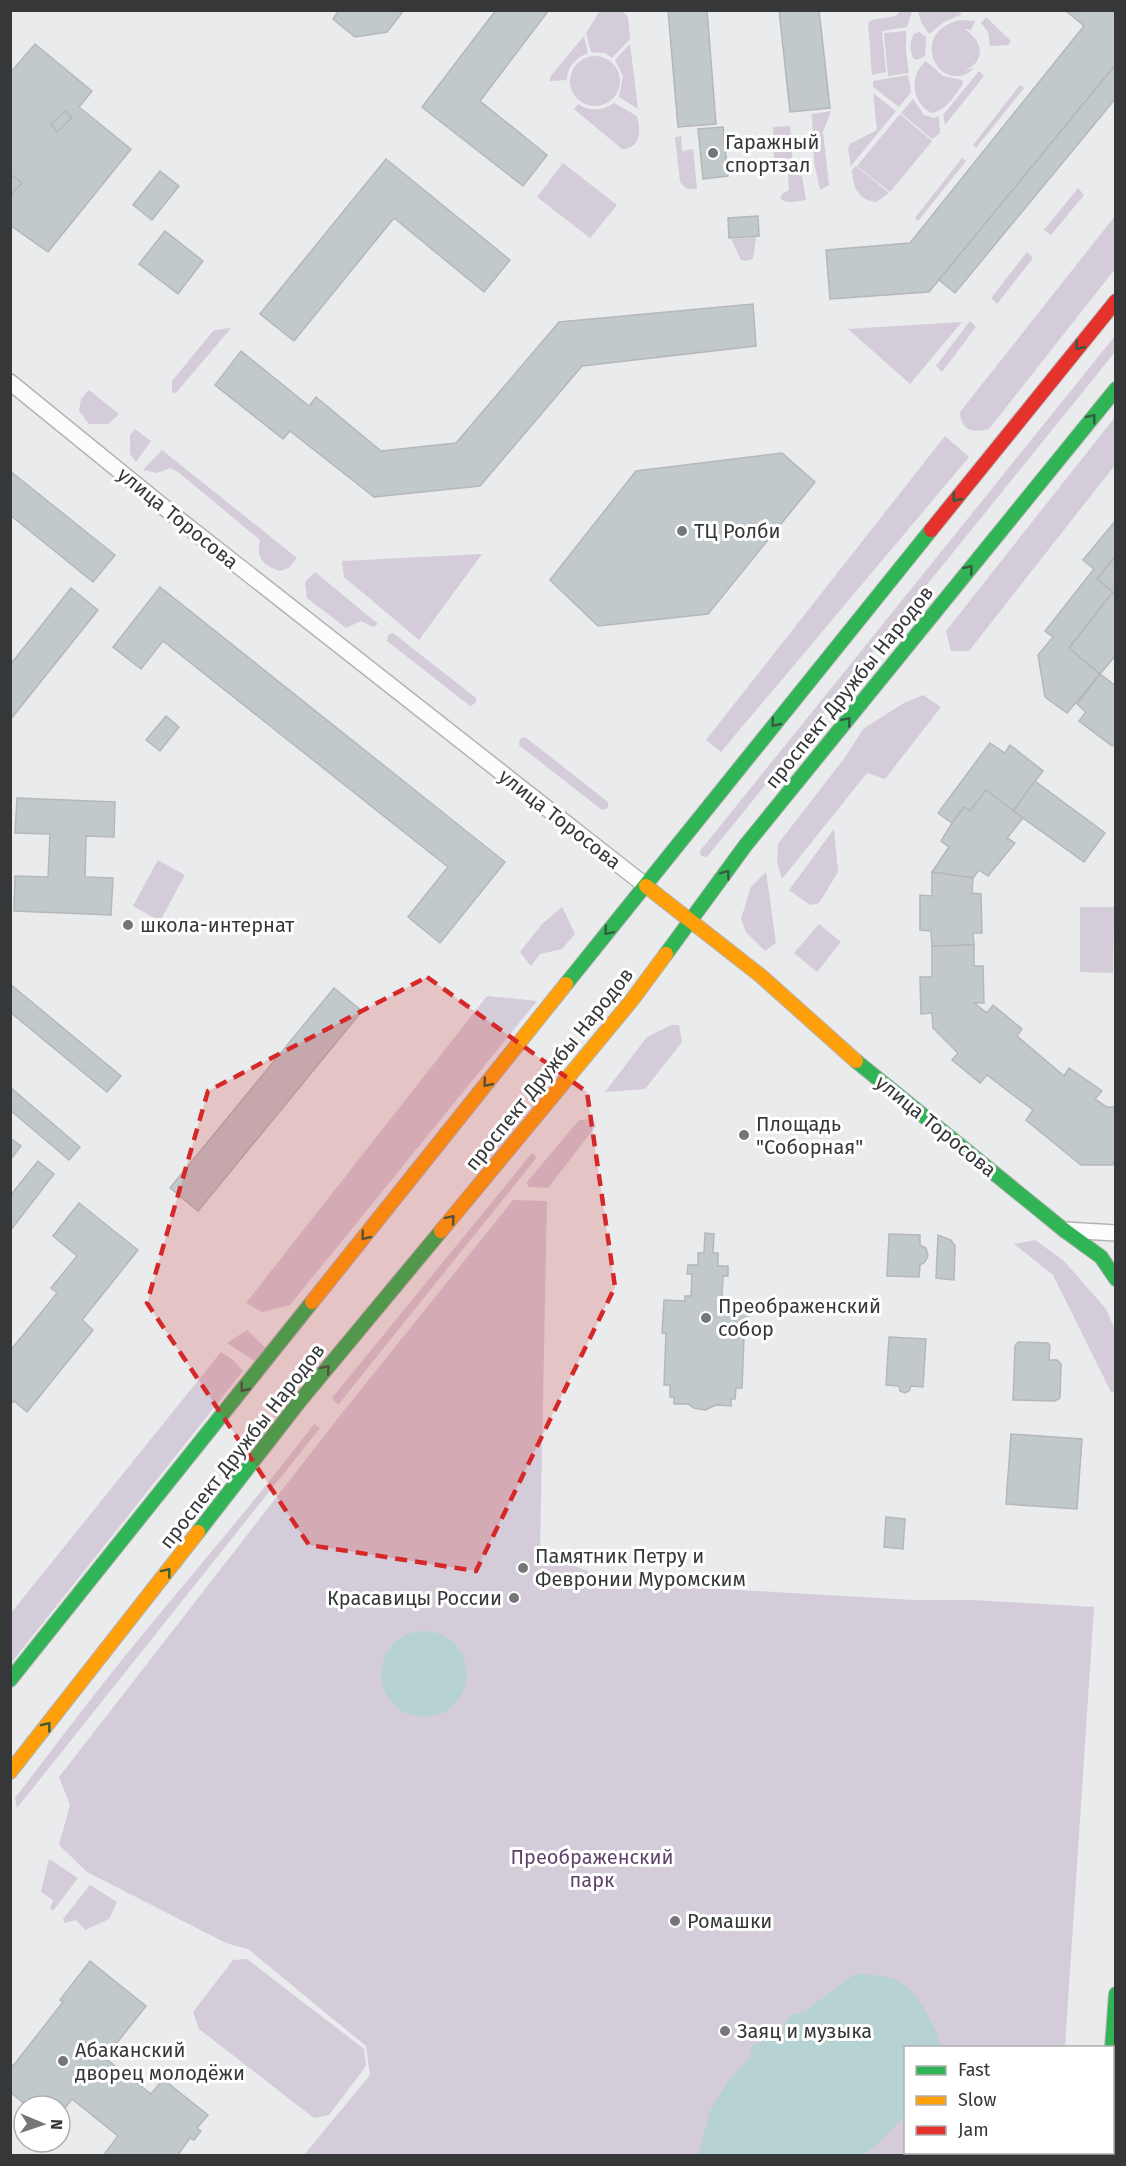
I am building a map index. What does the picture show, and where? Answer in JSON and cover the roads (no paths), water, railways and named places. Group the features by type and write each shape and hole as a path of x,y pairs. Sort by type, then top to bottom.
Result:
{"main road":[{"name":"проспект Дружбы Народов","path":"10,1680 703,812 1116,301"},
{"name":"проспект Дружбы Народов","path":"10,1772 299,1402 632,1000 746,846 1116,389"},
{"name":"улица Торосова","path":"646,886 761,976 860,1065 1064,1230 1108,1256 1116,1279"},
{"path":"1112,2046 1116,1994"}],"street":[{"name":"улица Торосова","path":"10,382 181,521 646,886"},
{"path":"1064,1230 1116,1233"},
{"path":"1108,1256 1109,1244 1116,1240"}],"water":[{"path":"424,1631 448,1638 460,1650 467,1674 460,1698 448,1710 424,1717 400,1710 388,1698 381,1674 388,1650 400,1638"},
{"path":"855,1974 891,1978 914,1994 932,2024 940,2046 904,2046 904,2117 874,2147 862,2155 699,2155 710,2111 728,2081 751,2057 751,2046 780,2033 791,2014 804,2012"}],"place":[{"name":"Гаражный спортзал","path":"713,153"},
{"name":"ТЦ Ролби","path":"682,531"},
{"name":"школа-интернат","path":"128,925"},
{"name":"Площадь \"Соборная\"","path":"744,1135"},
{"name":"Преображенский собор","path":"706,1318"},
{"name":"Памятник Петру и Февронии Муромским","path":"523,1568"},
{"name":"Красавицы России","path":"514,1598"},
{"name":"Ромашки","path":"675,1921"},
{"name":"Заяц и музыка","path":"725,2031"},
{"name":"Абаканский дворец молодёжи","path":"63,2061"}],"park label":[{"name":"Преображенский парк","path":"592,1868"}]}
